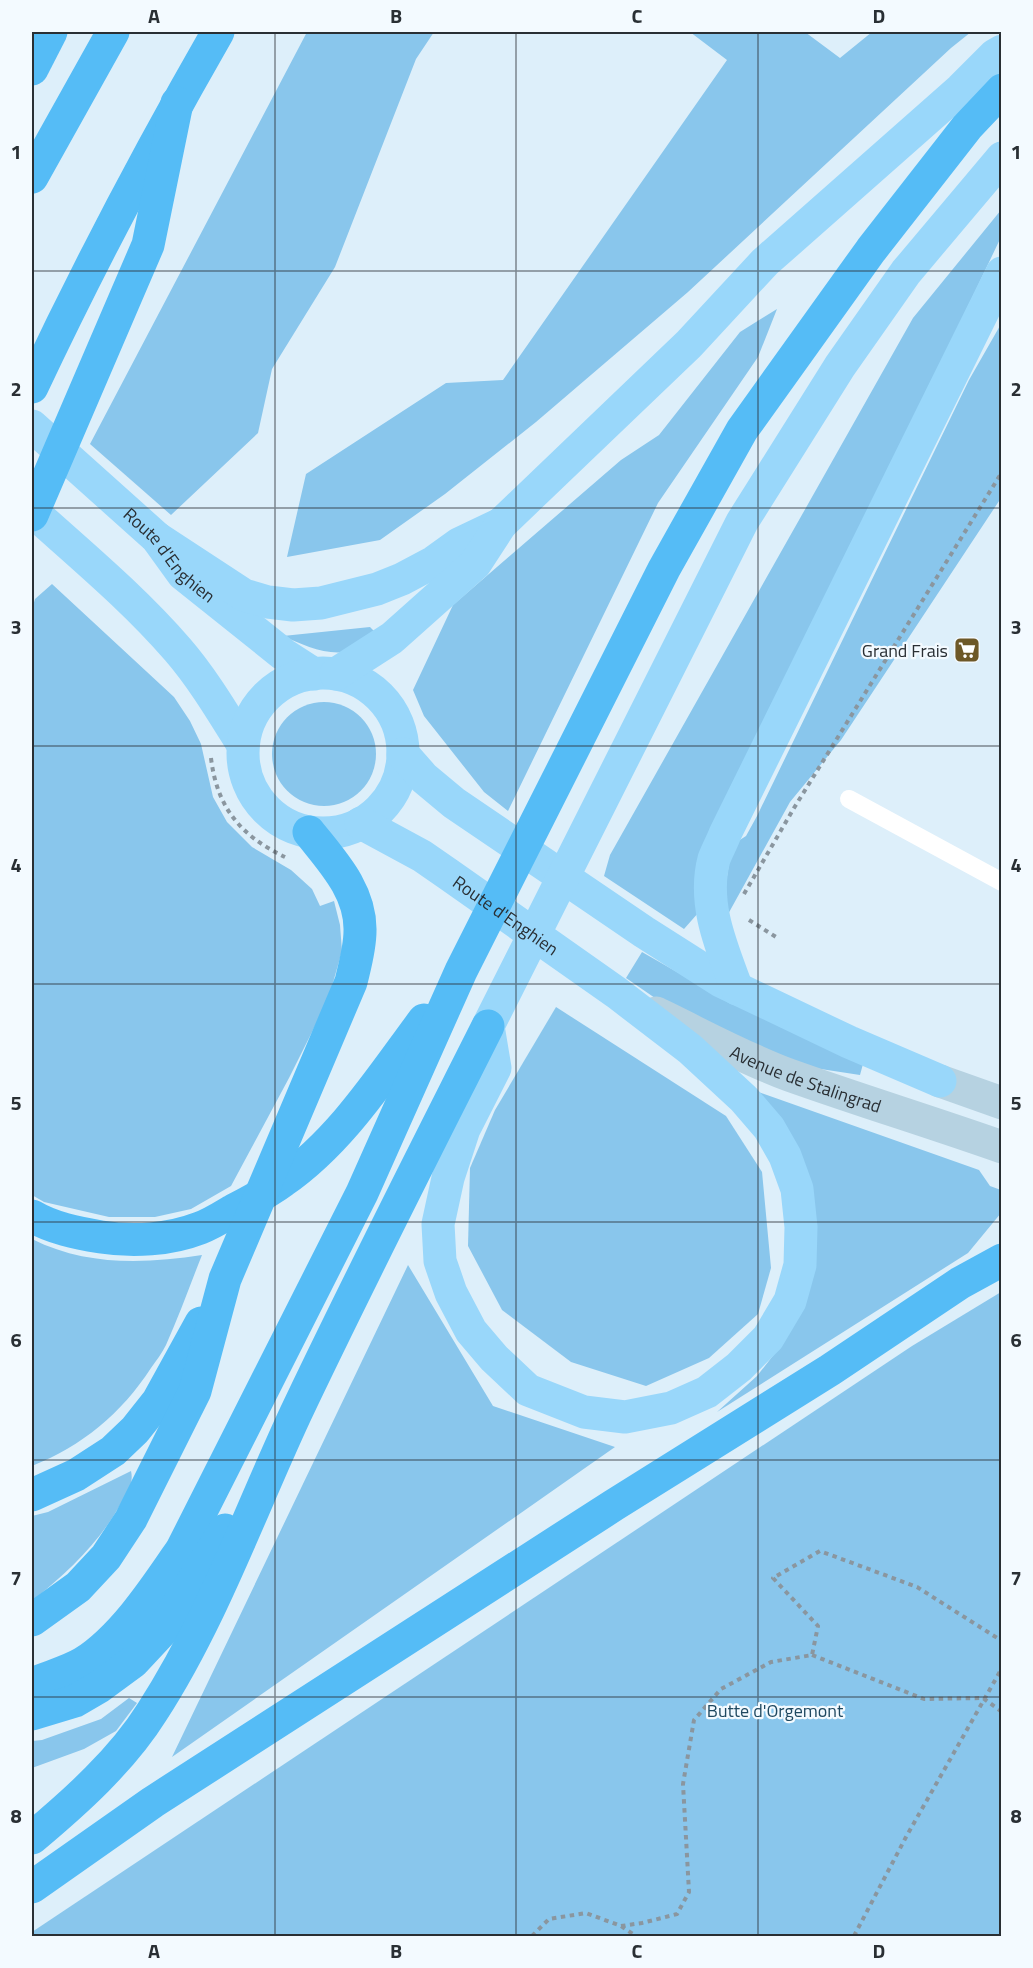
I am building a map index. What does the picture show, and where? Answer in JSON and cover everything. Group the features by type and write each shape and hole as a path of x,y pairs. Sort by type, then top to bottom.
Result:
{"highway":[{"path":"32,69 51,32"},
{"path":"32,177 113,32"},
{"path":"32,387 62,323 177,103 218,32"},
{"path":"32,1684 82,1663 116,1635 152,1593 182,1549 362,1193 460,971 663,569 742,430 872,250 967,128 1002,90"},
{"path":"32,512 148,244 177,103"},
{"path":"32,1620 78,1587 106,1557 131,1519 195,1392 225,1279 351,982 360,929 354,898 342,873 309,832"},
{"path":"32,1216 76,1233 119,1240 138,1239 167,1237 200,1228 248,1203 284,1181 319,1151 376,1084 460,971"},
{"path":"32,1838 78,1800 152,1713 196,1635 296,1414 488,1026"},
{"path":"960,1283 1002,1237"},
{"path":"32,1887 153,1802 614,1505 830,1370 960,1283 1002,1260"},
{"path":"32,1496 76,1475 113,1451 135,1430 158,1401 225,1279"},
{"path":"32,1714 75,1701 99,1688 133,1662 161,1632 296,1414"}],"main road":[{"path":"325,674 392,638 475,564 501,524 689,344 765,262 1002,51"},
{"path":"488,1026 742,522 840,366 906,272 1002,158"},
{"path":"737,989 712,913 711,883 714,860 1002,273"},
{"name":"Route d'Enghien","path":"32,426 157,538 183,574 283,654 325,674"},
{"path":"32,512 126,595 178,650 207,688 243,745"},
{"path":"157,538 244,595 268,602 292,605 321,603 377,589 402,579 434,562 459,544 501,524"},
{"path":"325,674 354,679 384,702 401,735 403,754 399,778 381,809 362,824 336,832 309,832 284,823 273,816 259,801 245,772 243,745 247,727 255,711 266,697 280,686 296,678 325,674"},
{"path":"403,754 424,778 473,816 644,933 737,989 849,1042 940,1081 1002,1103"},
{"name":"Route d'Enghien","path":"362,824 422,856 617,993 690,1049 744,1099 769,1128 785,1156 796,1189 801,1227 800,1265 790,1301 768,1338 739,1367 707,1392 671,1408 626,1418 584,1412 528,1390 494,1358 471,1331 450,1293 440,1261 438,1224 448,1178 464,1129 495,1068 488,1026"},
{"name":"Avenue de Stalingrad","path":"617,993 746,1057 789,1075 1002,1147"}],"lane":[{"path":"849,799 1002,882"}],"path":[{"path":"740,902 800,798 1002,472"},
{"path":"747,919 776,937"},
{"path":"812,1655 818,1626 773,1578 820,1551 917,1587 1002,1641"},
{"path":"621,1926 676,1914 688,1892 683,1784 694,1720 721,1689 771,1662 812,1655 924,1699 983,1698 1002,1712"},
{"path":"854,1936 906,1837 1002,1668"},
{"path":"532,1936 549,1919 586,1913 621,1926 636,1936"}],"green space":[{"path":"307,32 434,32 416,59 335,267 272,369 258,433 171,515 90,444"},
{"path":"690,32 805,32 840,58 872,32 971,32 688,292 536,422 445,494 380,540 287,557 306,474 446,383 503,380 727,60"},
{"path":"1001,210 1001,237 942,361 699,912 684,929 604,876 610,855 913,318"},
{"path":"777,309 758,357 658,503 508,811 484,792 424,716 413,690 453,605 621,460 659,435 740,332"},
{"path":"1001,324 1001,498 841,740 790,802 727,916 723,902 732,845 746,836 757,816 969,380"},
{"path":"52,584 174,697 190,721 201,744 213,797 227,822 252,847 291,870 301,879 312,889 320,906 334,901 340,925 342,951 328,1000 231,1186 191,1209 155,1217 109,1217 44,1202 32,1195 32,609 35,599"},
{"path":"370,627 379,636 353,650 344,652 317,649 283,636"},
{"path":"324,702 344,706 361,717 372,734 376,754 372,774 361,791 344,802 324,806 304,802 287,791 276,774 272,754 276,734 287,717 304,706"},
{"path":"642,952 719,996 863,1064 860,1075 788,1064 655,998 626,978"},
{"path":"556,1007 726,1116 762,1172 771,1268 758,1314 709,1358 646,1386 571,1362 502,1310 468,1246 470,1168 495,1110"},
{"path":"750,1089 979,1170 990,1186 1001,1190 1001,1213 968,1253 717,1412 757,1376 779,1348 811,1274"},
{"path":"32,1239 52,1248 94,1258 137,1261 202,1255 166,1345 127,1400 84,1438 32,1466"},
{"path":"408,1265 493,1406 615,1447 172,1757"},
{"name":"Butte d'Orgemont","path":"1001,1292 1001,1936 32,1936 32,1932 912,1346"},
{"path":"131,1471 131,1484 102,1533 69,1569 32,1601 32,1516 48,1512"},
{"path":"129,1698 137,1703 116,1731 84,1749 32,1768 32,1741 42,1740 101,1719"}],"place":[{"name":"Grand Frais","path":"967,650"}]}
